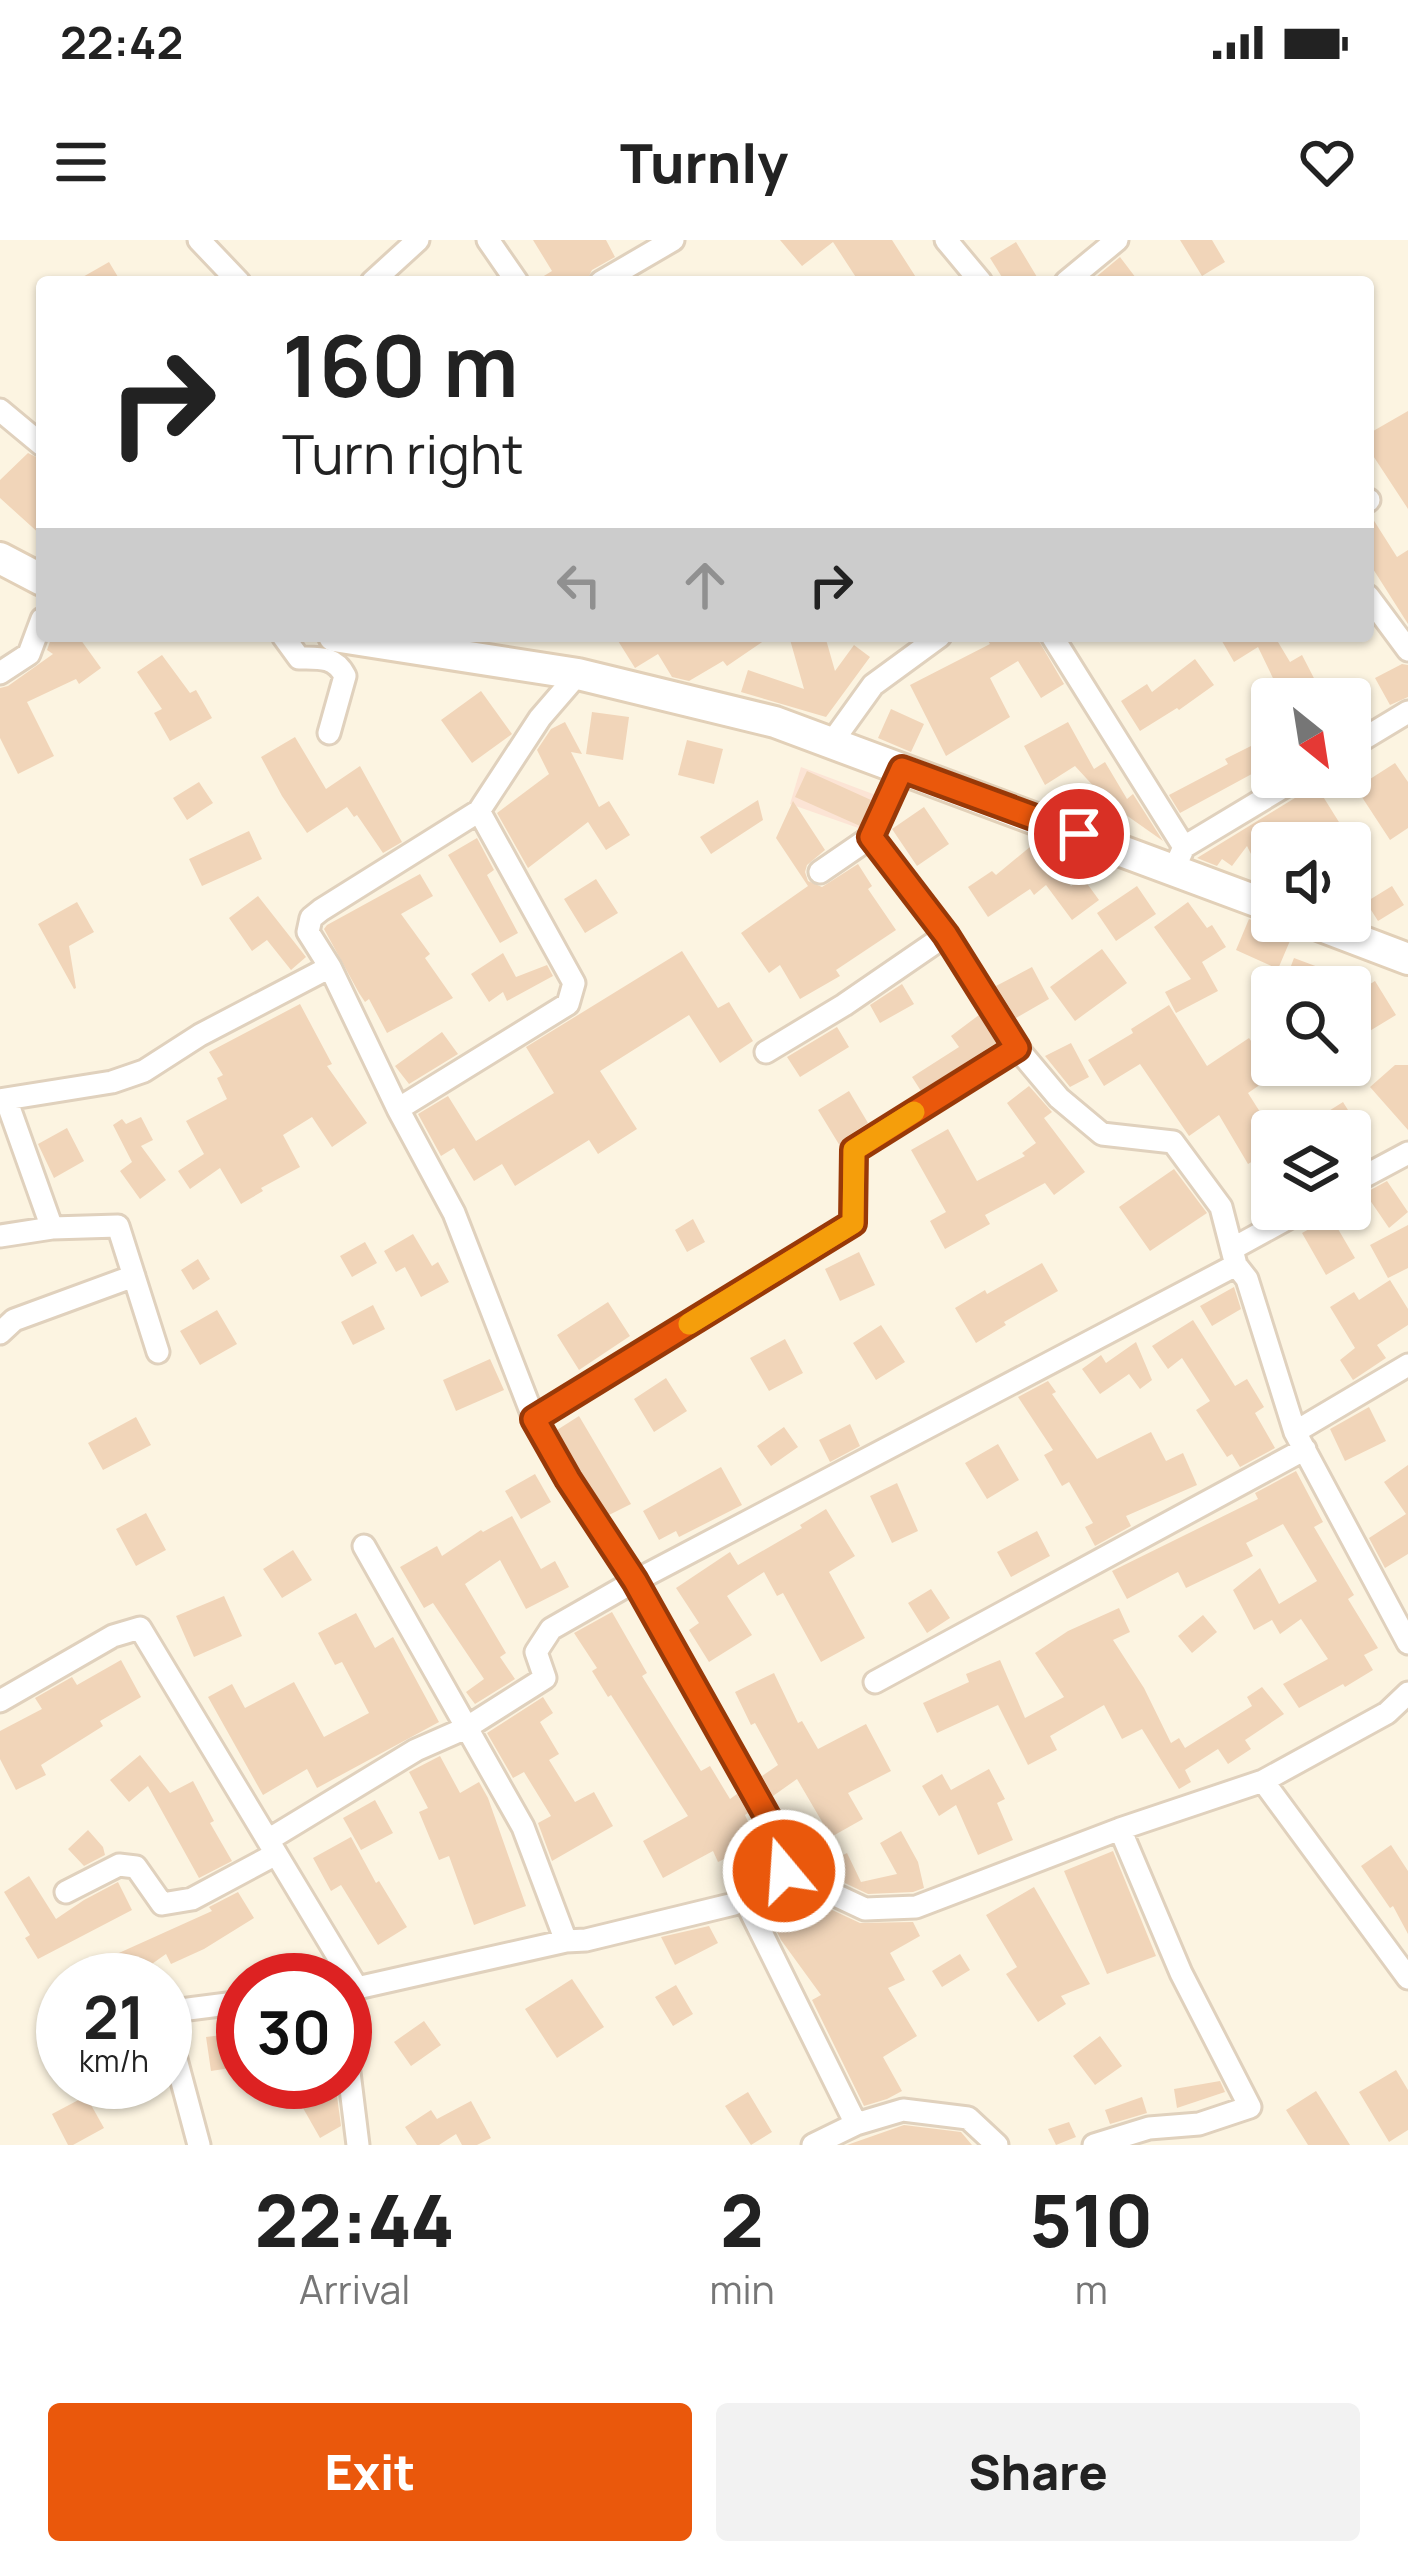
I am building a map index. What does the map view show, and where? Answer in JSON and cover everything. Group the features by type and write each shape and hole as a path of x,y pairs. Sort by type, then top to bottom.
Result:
{"main road":[{"path":"0,557 36,577"},
{"path":"381,642 578,674 776,722 902,769 1179,858 1251,896"},
{"path":"1363,942 1408,959"}],"street":[{"path":"199,240 233,276"},
{"path":"377,276 418,240"},
{"path":"488,240 513,276"},
{"path":"611,276 673,240"},
{"path":"946,240 977,276"},
{"path":"1073,276 1118,240"},
{"path":"0,410 36,440"},
{"path":"1374,604 1408,650"},
{"path":"0,673 29,654 36,635"},
{"path":"288,642 299,658 325,658 339,664 345,676 329,733"},
{"path":"832,742 873,685 932,642"},
{"path":"1055,642 1179,858 1269,798"},
{"path":"578,674 540,718 478,811 311,918 308,932 454,1213 534,1419 635,1581 782,1843 784,1871"},
{"path":"1371,734 1408,712"},
{"path":"820,872 871,837 902,769"},
{"path":"398,1109 568,1004 574,983 478,811"},
{"path":"871,837 946,935 1017,1048 1059,1098 1102,1134 1173,1142 1221,1207 1234,1257 1247,1280 1300,1441 1408,1643"},
{"path":"766,1052 946,935"},
{"path":"52,1228 3,1099 112,1082 144,1071 200,1035 330,967"},
{"path":"534,1419 853,1223 854,1150 1017,1048"},
{"path":"1371,1173 1408,1153"},
{"path":"0,1236 118,1226 158,1352"},
{"path":"66,1892 119,1864 136,1868 162,1904 192,1899 416,1750 466,1728 545,1678 536,1652 551,1629 1234,1257 1274,1230"},
{"path":"0,1333 14,1320 134,1276"},
{"path":"875,1682 1300,1441 1408,1365"},
{"path":"364,1546 523,1827 566,1941"},
{"path":"0,1701 113,1636 140,1628 331,1953"},
{"path":"784,1871 865,1909 916,1906 1263,1781 1387,1714 1408,1693"},
{"path":"1263,1781 1408,1978"},
{"path":"1094,2145 1149,2128 1199,2124 1250,2107 1181,1973 1120,1829"},
{"path":"372,1983 734,1904 742,1894 784,1871"},
{"path":"742,1894 856,2124"},
{"path":"190,2109 199,2145"},
{"path":"354,2109 358,2145"},
{"path":"813,2145 856,2124 902,2110 968,2118 997,2145"},
{"path":"1199,2124 1209,2145"}],"shaded area":[{"path":"801,767 881,797 864,830 790,804"}],"building":[{"path":"533,240 606,240 615,257 589,276 544,276 552,271"},
{"path":"780,240 892,240 915,276 855,276 833,242 802,266"},
{"path":"1180,240 1212,240 1225,262 1202,276"},
{"path":"1016,242 1036,276 1001,276 990,258"},
{"path":"1120,257 1134,276 1097,276"},
{"path":"109,262 117,276 84,276"},
{"path":"1408,411 1408,509 1374,457 1374,431"},
{"path":"28,453 36,457 36,531 0,498 0,480"},
{"path":"1374,521 1397,557 1408,550 1408,624 1374,570"},
{"path":"50,642 82,642 101,668 79,684 76,679 27,702 54,756 18,774 0,738 0,688 53,654 47,650"},
{"path":"619,642 762,642 727,666 723,661 689,681 672,677 658,654 635,668"},
{"path":"791,642 827,642 835,671 854,645 870,657 826,717 741,692 748,670 804,689"},
{"path":"1040,642 1064,684 1041,698 1018,661 990,678 1010,717 946,756 910,685 990,644"},
{"path":"1222,642 1278,642 1290,662 1302,655 1314,678 1273,678 1258,647 1234,662"},
{"path":"162,655 190,693 196,690 212,718 170,741 154,713 162,709 137,672"},
{"path":"1195,659 1214,685 1140,731 1121,701 1147,684 1152,692"},
{"path":"1408,665 1408,697 1390,705 1375,678"},
{"path":"481,691 512,734 472,763 441,720"},
{"path":"891,709 924,724 911,752 878,738"},
{"path":"592,712 629,717 623,760 586,754"},
{"path":"565,722 582,754 571,752 599,807 609,801 630,835 606,850 588,822 528,868 497,813 549,774 537,750 551,729"},
{"path":"1068,722 1094,769 1105,762 1127,799 1133,794 1163,841 1109,803 1075,766 1045,785 1024,746"},
{"path":"295,737 326,789 360,766 402,842 383,853 347,807 307,833 261,757"},
{"path":"687,740 723,749 714,784 678,775"},
{"path":"1251,746 1251,774 1180,813 1169,795 1228,764 1225,759"},
{"path":"1395,763 1408,782 1408,828 1390,840 1363,798 1371,798 1371,778"},
{"path":"807,771 871,800 860,826 795,797"},
{"path":"199,782 213,803 187,820 173,798"},
{"path":"1295,798 1324,798 1339,822 1256,822"},
{"path":"758,800 763,820 711,854 700,837"},
{"path":"793,801 825,850 807,865 808,881 822,887 858,864 872,886 868,889 896,930 836,970 840,976 800,999 780,965 769,973 741,933 808,886 776,838"},
{"path":"924,807 949,844 917,866 892,829"},
{"path":"1251,825 1251,854 1247,846 1232,866 1222,859 1217,866 1197,858"},
{"path":"249,831 262,859 202,886 189,859"},
{"path":"477,838 494,870 487,875 518,933 500,943 448,855"},
{"path":"1036,842 1071,886 1083,878 1099,900 1072,920 1046,885 1034,895 1030,889 988,917 968,887 992,871 996,875"},
{"path":"420,874 433,896 401,914 430,954 425,958 453,998 387,1033 324,929"},
{"path":"596,879 618,913 585,933 564,899"},
{"path":"1137,886 1156,914 1116,941 1097,913"},
{"path":"1392,886 1404,905 1378,921 1371,899"},
{"path":"258,896 306,957 291,970 267,940 252,951 229,918"},
{"path":"77,902 94,932 69,946 74,989 38,924"},
{"path":"1188,902 1226,947 1202,962 1218,991 1176,1013 1165,992 1191,979 1154,927"},
{"path":"1249,919 1251,942 1289,942 1279,966 1236,950"},
{"path":"1102,949 1127,983 1075,1021 1050,987"},
{"path":"682,951 718,1008 729,1002 753,1041 720,1063 689,1015 600,1071 637,1129 598,1154 589,1140 515,1186 502,1164 474,1181 454,1148 441,1156 418,1114 448,1096 476,1141 554,1093 526,1047"},
{"path":"503,953 516,977 547,965 553,976 507,1001 503,992 489,1002 471,974"},
{"path":"1294,958 1315,966 1291,966"},
{"path":"1032,967 1049,999 1016,1018 996,986"},
{"path":"1375,981 1396,1015 1371,1030 1371,983"},
{"path":"902,984 914,1004 880,1023 870,1005"},
{"path":"300,1004 332,1064 327,1066 367,1123 332,1147 312,1117 283,1135 300,1167 241,1204 220,1168 190,1189 178,1171 204,1154 186,1121 227,1099 217,1078 223,1075 209,1052"},
{"path":"1169,1005 1207,1066 1249,1038 1251,1086 1258,1086 1248,1093 1259,1110 1251,1110 1251,1162 1219,1115 1189,1136 1140,1064 1104,1086 1088,1060 1133,1033 1131,1029"},
{"path":"979,1015 996,1043 921,1091 912,1077 959,1047 951,1036"},
{"path":"837,1027 849,1047 800,1077 787,1057"},
{"path":"442,1032 458,1054 409,1084 395,1066"},
{"path":"1071,1043 1089,1077 1070,1087 1045,1056"},
{"path":"1395,1065 1408,1065 1408,1130 1370,1087"},
{"path":"1029,1086 1052,1112 1044,1118 1085,1172 1054,1195 1045,1183 985,1215 990,1224 945,1249 930,1221 946,1212 911,1150 948,1129 977,1181 1025,1156 1022,1153 1036,1143 1007,1103"},
{"path":"849,1091 868,1123 840,1146 818,1110"},
{"path":"141,1117 153,1140 141,1146 166,1180 140,1199 120,1171 132,1162 113,1125"},
{"path":"67,1128 84,1161 54,1178 38,1144"},
{"path":"1174,1169 1207,1213 1150,1251 1119,1207"},
{"path":"1387,1181 1408,1212 1389,1228 1371,1202 1371,1190"},
{"path":"693,1219 705,1242 687,1252 675,1230"},
{"path":"1408,1225 1408,1268 1388,1278 1370,1245"},
{"path":"1339,1230 1355,1258 1326,1275 1302,1233"},
{"path":"413,1234 432,1266 438,1262 449,1282 421,1297 405,1267 396,1272 384,1251"},
{"path":"365,1242 377,1263 352,1277 340,1256"},
{"path":"859,1252 875,1285 840,1301 825,1269"},
{"path":"198,1259 210,1279 193,1290 181,1270"},
{"path":"1042,1263 1058,1291 976,1343 955,1308"},
{"path":"1390,1280 1408,1309 1408,1325 1377,1345 1386,1358 1353,1380 1340,1360 1355,1348 1330,1307 1354,1292 1359,1300"},
{"path":"1234,1287 1241,1309 1212,1326 1200,1306"},
{"path":"608,1302 630,1336 579,1370 557,1335"},
{"path":"373,1305 385,1329 353,1345 341,1322"},
{"path":"217,1310 237,1344 200,1365 180,1331"},
{"path":"1193,1320 1235,1386 1247,1379 1264,1407 1255,1413 1275,1448 1240,1467 1232,1454 1227,1457 1196,1410 1210,1401 1182,1358 1168,1369 1152,1346"},
{"path":"881,1325 905,1362 876,1380 853,1343"},
{"path":"785,1339 803,1373 769,1391 750,1358"},
{"path":"1136,1342 1152,1380 1140,1389 1129,1374 1100,1394 1082,1369 1101,1355 1106,1363"},
{"path":"490,1359 504,1390 456,1411 443,1380"},
{"path":"666,1378 687,1411 654,1432 634,1399"},
{"path":"1048,1381 1097,1459 1151,1432 1166,1461 1183,1453 1197,1485 1126,1516 1131,1526 1095,1546 1085,1527 1093,1523 1069,1482 1062,1486 1044,1455 1053,1450 1018,1397"},
{"path":"1369,1407 1386,1441 1345,1461 1330,1429"},
{"path":"579,1416 631,1504 609,1515 557,1430"},
{"path":"136,1417 151,1445 103,1470 88,1443"},
{"path":"850,1424 860,1446 830,1462 819,1440"},
{"path":"784,1427 798,1447 771,1466 757,1446"},
{"path":"998,1444 1019,1480 987,1499 965,1463"},
{"path":"1408,1465 1408,1554 1385,1568 1369,1538 1406,1514 1384,1482"},
{"path":"721,1467 742,1505 679,1537 676,1531 659,1540 643,1511"},
{"path":"1296,1471 1323,1522 1314,1527 1354,1595 1348,1599 1378,1648 1364,1655 1373,1670 1299,1708 1283,1684 1328,1659 1301,1619 1280,1634 1272,1620 1254,1630 1233,1590 1260,1568 1279,1604 1317,1581 1283,1524 1246,1543 1253,1556 1186,1588 1178,1572 1127,1599 1112,1571 1258,1499 1255,1493"},
{"path":"535,1474 551,1502 521,1519 505,1491"},
{"path":"897,1483 918,1531 892,1543 870,1496"},
{"path":"826,1509 855,1556 829,1572 865,1638 821,1662 783,1593 777,1596 764,1572 727,1596 752,1635 709,1662 689,1630 699,1623 676,1588 730,1552 738,1565"},
{"path":"146,1513 166,1550 136,1566 116,1529"},
{"path":"512,1516 541,1569 555,1561 569,1587 526,1609 500,1560 465,1584 506,1653 500,1657 515,1679 475,1704 466,1692 484,1679 433,1603 424,1608 400,1567 437,1546 442,1556"},
{"path":"1037,1531 1050,1556 1011,1577 997,1552"},
{"path":"293,1550 312,1580 282,1598 263,1569"},
{"path":"931,1589 950,1618 927,1633 908,1603"},
{"path":"224,1596 242,1636 194,1657 176,1616"},
{"path":"1119,1608 1130,1632 1113,1640 1171,1743 1179,1738 1185,1748 1252,1706 1247,1697 1262,1687 1284,1714 1245,1740 1251,1749 1228,1764 1218,1749 1185,1770 1191,1782 1179,1789 1142,1729 1122,1739 1104,1705 1050,1736 1057,1750 1028,1765 998,1705 937,1733 923,1703 969,1682 966,1674 1000,1660 1025,1718 1064,1697 1035,1653 1068,1631"},
{"path":"612,1612 647,1673 642,1676 701,1771 710,1766 730,1799 737,1794 758,1843 718,1862 713,1851 663,1878 643,1841 688,1816 611,1695 608,1697 592,1671 597,1668 574,1633"},
{"path":"356,1613 375,1648 393,1637 439,1722 317,1788 307,1769 263,1795 208,1697 232,1684 245,1708 294,1682 324,1737 369,1713 342,1662 335,1665 318,1633"},
{"path":"1203,1615 1217,1632 1192,1653 1178,1636"},
{"path":"121,1660 141,1697 41,1765 46,1775 16,1790 0,1759 0,1731 42,1709 35,1698 72,1677 77,1685"},
{"path":"774,1673 798,1723 802,1721 818,1749 866,1724 891,1771 848,1793 863,1819 831,1837 797,1779 773,1796 762,1776 778,1765 735,1692"},
{"path":"543,1697 553,1713 540,1722 559,1754 549,1760 575,1802 594,1792 613,1826 552,1861 538,1823 551,1816 524,1772 513,1778 487,1733"},
{"path":"140,1755 170,1793 193,1781 232,1861 199,1878 148,1786 129,1802 110,1780"},
{"path":"440,1756 460,1793 479,1782 526,1906 474,1925 449,1856 439,1860 419,1812 428,1808 409,1772"},
{"path":"989,1769 1005,1799 997,1803 1013,1840 978,1855 956,1805 939,1816 922,1786 942,1774 951,1790"},
{"path":"375,1800 393,1833 361,1850 343,1818"},
{"path":"88,1830 105,1855 84,1866 68,1849"},
{"path":"901,1831 918,1862 924,1888 868,1894 828,1875 832,1873 827,1863 847,1853 861,1882 897,1874 880,1843"},
{"path":"351,1837 407,1927 378,1945 341,1885 331,1891 313,1858"},
{"path":"1391,1845 1408,1871 1408,1934 1361,1866"},
{"path":"1113,1851 1156,1956 1107,1974 1064,1871"},
{"path":"29,1876 56,1919 118,1882 132,1910 36,1956 25,1938 30,1935 4,1892"},
{"path":"1034,1887 1090,1984 1061,1996 1066,2004 1038,2022 1006,1974 1017,1967 986,1915"},
{"path":"238,1892 254,1918 192,1954 119,1953 212,1911 209,1907"},
{"path":"798,1894 860,1923 913,1922 920,1936 890,1953 905,1980 888,1988 917,2036 883,2057 902,2091 887,2099 864,2106 812,2000 821,1995 781,1940 768,1913"},
{"path":"709,1926 718,1943 675,1965 661,1937"},
{"path":"960,1954 970,1970 942,1987 932,1971"},
{"path":"572,1979 604,2027 557,2058 525,2009"},
{"path":"676,1985 693,2014 673,2026 655,1997"},
{"path":"424,2021 441,2045 411,2066 394,2042"},
{"path":"216,2036 216,2070 211,2071 206,2037"},
{"path":"1100,2036 1122,2066 1095,2085 1073,2056"},
{"path":"1396,2070 1408,2090 1408,2130 1389,2142 1359,2092"},
{"path":"1220,2081 1225,2092 1177,2108 1174,2089"},
{"path":"1316,2091 1350,2145 1308,2145 1286,2110"},
{"path":"748,2092 772,2132 751,2145 725,2106"},
{"path":"1142,2097 1147,2113 1110,2124 1105,2110"},
{"path":"471,2101 491,2138 477,2145 462,2145 456,2134 439,2145 417,2145 405,2127 431,2110 437,2119"},
{"path":"61,2109 93,2109 104,2128 68,2145 52,2114"},
{"path":"304,2109 339,2109 341,2126 320,2138"},
{"path":"1069,2122 1076,2137 1056,2145 1048,2129"},
{"path":"904,2125 961,2132 972,2145 847,2145"}],"slow traffic":[{"path":"689,1324 853,1223 854,1150 914,1112"}],"route":[{"path":"784,1871 782,1843 635,1581 534,1419 853,1223 854,1150 1017,1048 946,935 871,837 902,769 1079,834"}]}
